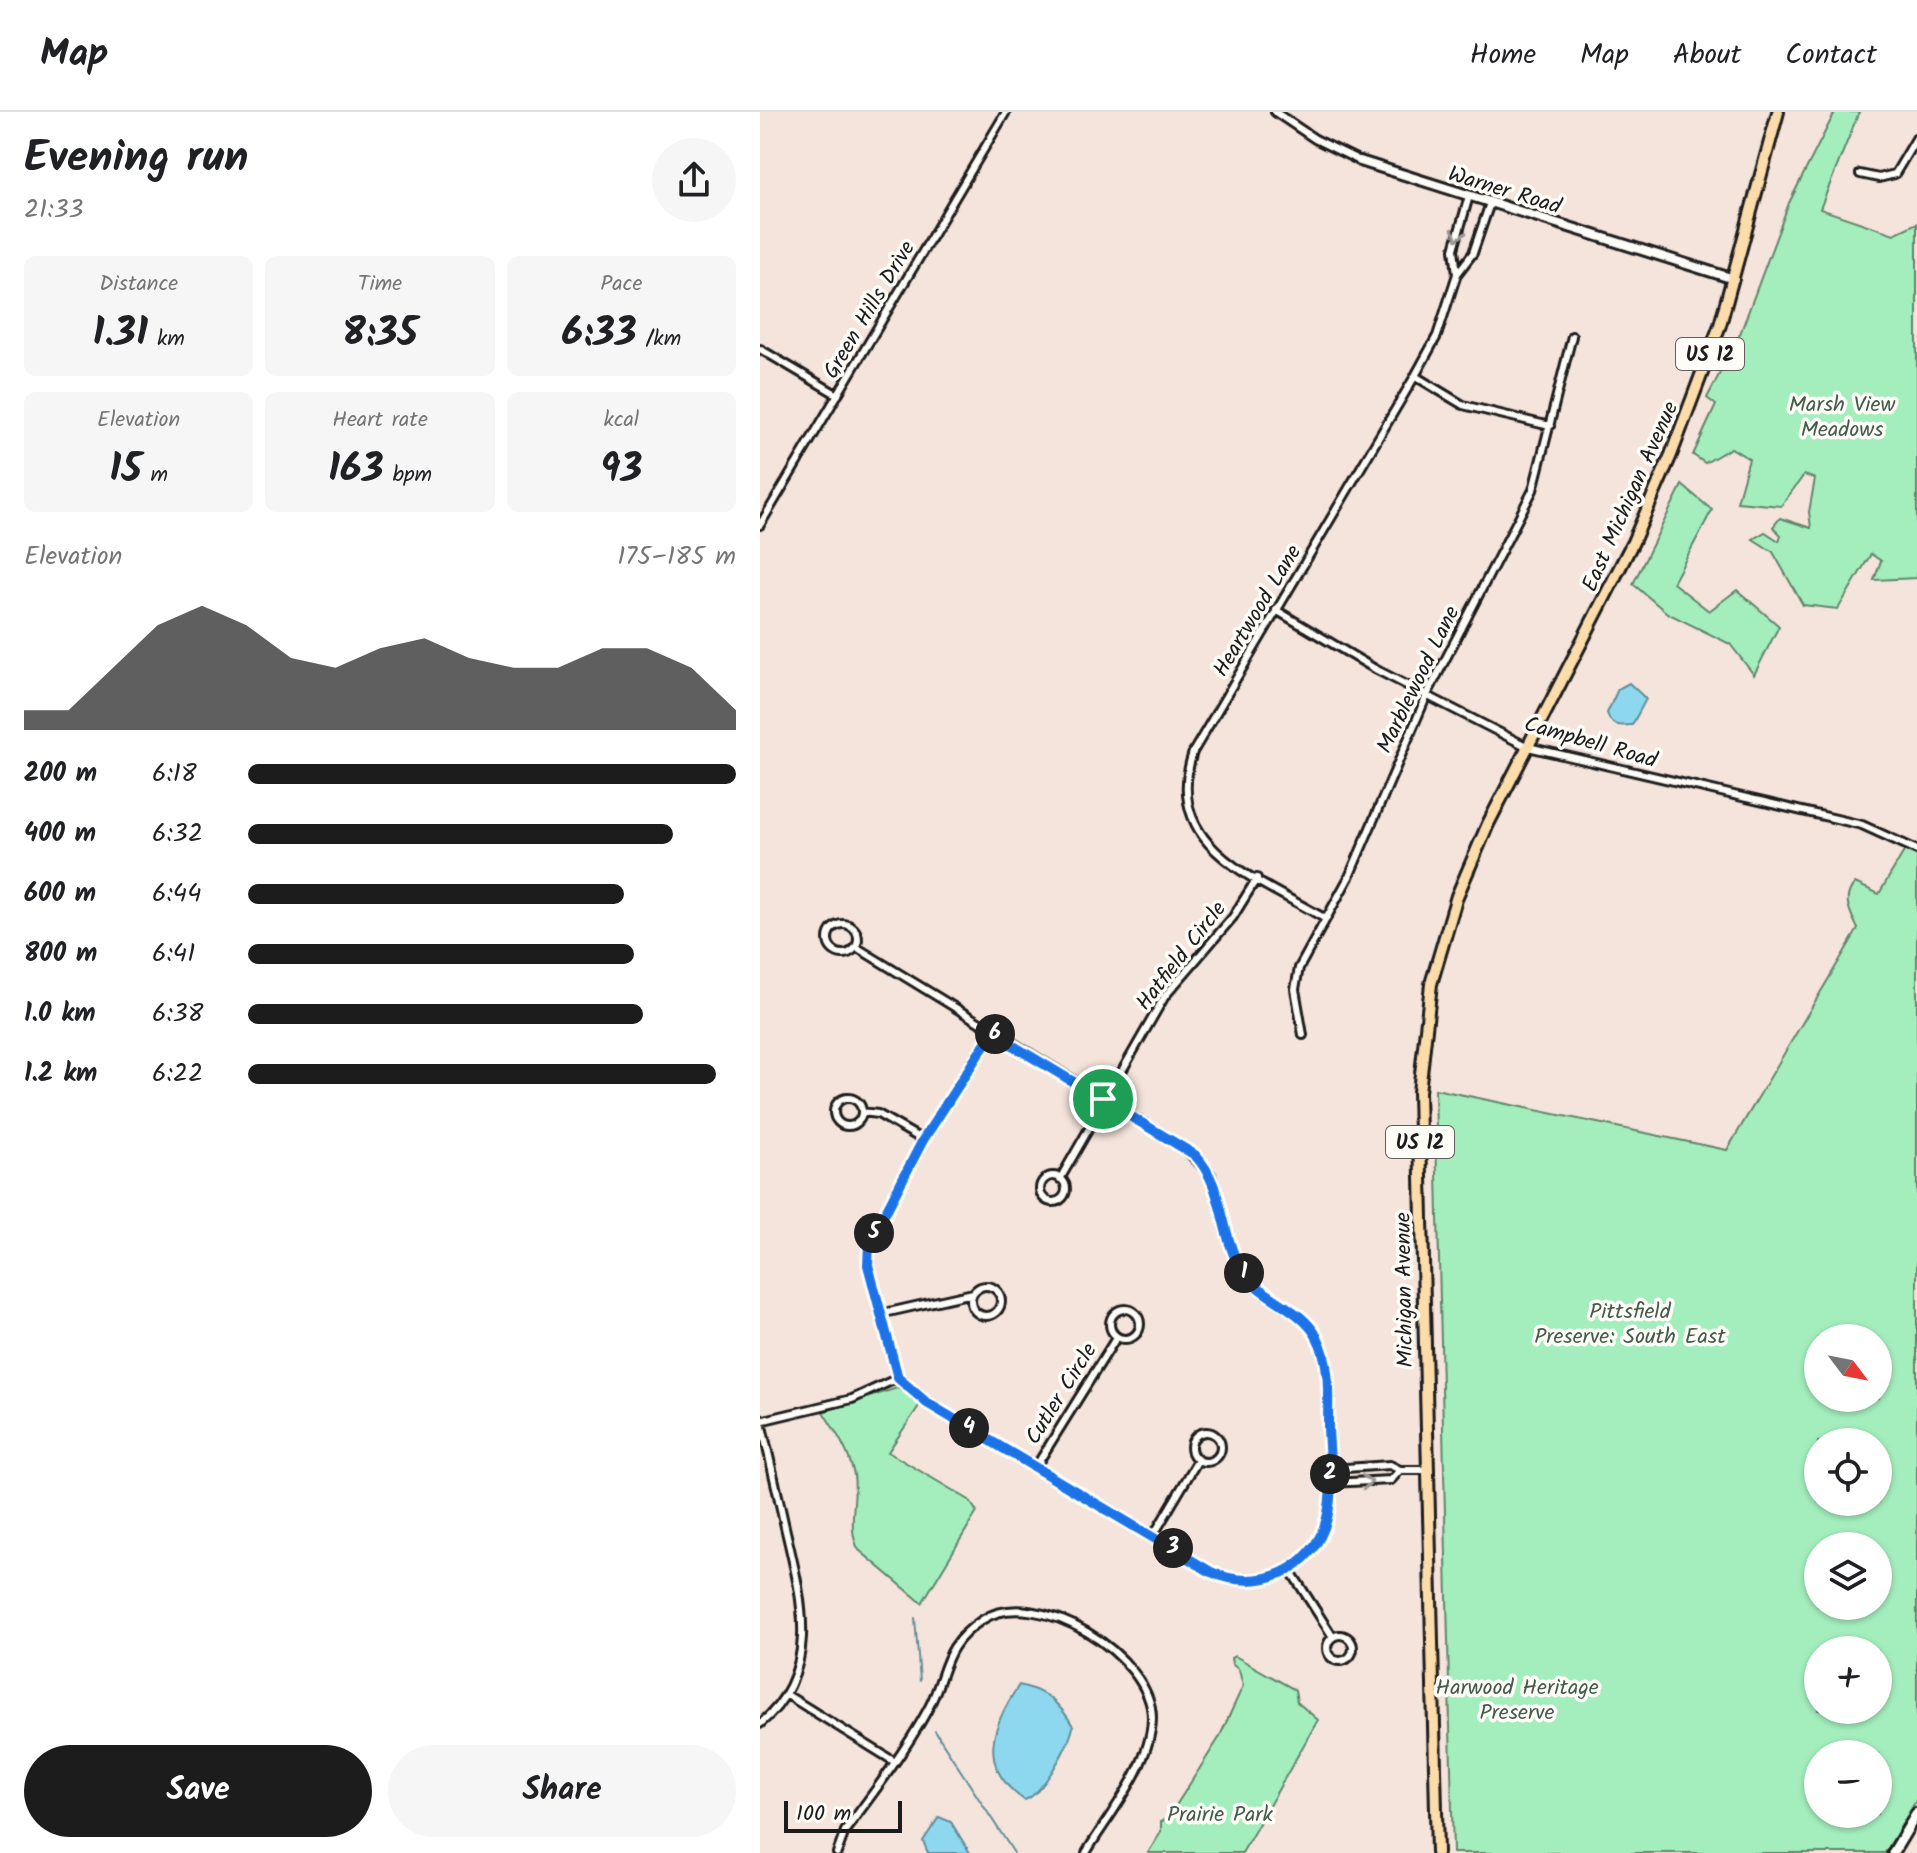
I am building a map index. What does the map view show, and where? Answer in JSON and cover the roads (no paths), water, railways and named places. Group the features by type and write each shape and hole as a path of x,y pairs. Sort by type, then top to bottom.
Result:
{"highway":[{"name":"East Michigan Avenue","path":"1528,747 1653,497 1701,379 1734,279 1778,112"},
{"name":"Michigan Avenue","path":"1437,1853 1419,1092 1434,973 1457,896 1488,824 1528,747"}],"main road":[{"path":"1893,1853 1917,1813"}],"street":[{"name":"Green Hills Drive","path":"760,525 1006,112"},
{"name":"Warner Road","path":"1275,112 1315,139 1360,161 1734,279"},
{"path":"1860,174 1879,178 1895,174 1917,139"},
{"name":"Heartwood Lane","path":"1457,274 1454,249 1469,196"},
{"name":"Heartwood Lane","path":"1324,918 1217,854 1201,839 1190,818 1185,775 1193,752 1437,336 1457,274 1473,253 1490,203"},
{"name":"Marblewood Lane","path":"1303,1035 1295,989 1299,968 1363,846 1427,695 1533,490 1572,336"},
{"path":"760,349 838,395"},
{"path":"1415,376 1463,405 1550,426"},
{"name":"Campbell Road","path":"1276,610 1427,695 1528,747 1862,825 1917,850"},
{"name":"Hatfield Circle","path":"1060,1179 1103,1099 1165,996 1233,917 1257,878"},
{"path":"835,926 850,927 856,934 856,947 844,954 835,952 829,944 829,934 835,926"},
{"path":"856,947 992,1033 1183,1147 1204,1164 1211,1175 1237,1263 1250,1282 1307,1324 1317,1337 1326,1366 1331,1469 1322,1533 1303,1559 1290,1570 1261,1580 1227,1579 927,1403 898,1378 868,1265 869,1244 923,1140 992,1033"},
{"path":"849,1098 858,1101 862,1112 859,1121 850,1126 841,1125 834,1113 836,1104 849,1098"},
{"path":"862,1112 878,1114 923,1140"},
{"name":"Hatfield Circle","path":"1050,1177 1060,1179 1065,1187 1063,1196 1055,1202 1046,1200 1040,1192 1042,1182 1050,1177"},
{"path":"880,1314 973,1293 981,1287 996,1289 1001,1297 997,1311 985,1316 976,1312 971,1303 973,1293"},
{"name":"Cutler Circle","path":"1122,1309 1135,1313 1140,1326 1136,1335 1126,1340 1116,1338 1110,1329 1113,1314 1122,1309"},
{"name":"Cutler Circle","path":"1035,1468 1116,1338"},
{"path":"760,1724 787,1695 799,1662 804,1614 760,1420 852,1399 898,1378"},
{"path":"1201,1433 1215,1434 1220,1443 1220,1453 1213,1460 1198,1460 1191,1448 1193,1438 1201,1433"},
{"path":"1153,1536 1198,1460"},
{"path":"1331,1469 1390,1465 1400,1470 1427,1470"},
{"path":"1330,1483 1391,1480 1400,1470"},
{"path":"1290,1570 1333,1637"},
{"path":"837,1853 845,1831 928,1710 946,1658 962,1635 985,1618 1003,1611 1050,1615 1071,1625 1121,1655 1139,1676 1152,1717 1148,1744 1086,1853"},
{"path":"1333,1637 1349,1639 1353,1646 1348,1658 1341,1661 1329,1656 1327,1647 1333,1637"},
{"path":"787,1695 895,1762"}],"water":[{"path":"1629,683 1646,699 1632,725 1616,725 1607,713 1618,689"},
{"path":"1019,1685 1051,1699 1073,1726 1054,1768 1039,1789 1024,1800 999,1773 993,1745 1002,1715"},
{"path":"939,1817 951,1822 970,1853 928,1853 923,1841"}],"waterway":[{"path":"915,1618 920,1681"},
{"path":"935,1731 1014,1853"}],"park label":[{"name":"Marsh View Meadows","path":"1842,416"},
{"name":"Pittsfield Preserve: South East","path":"1630,1322"},
{"name":"Harwood Heritage Preserve","path":"1517,1698"},
{"name":"Prairie Park","path":"1220,1813"}]}
